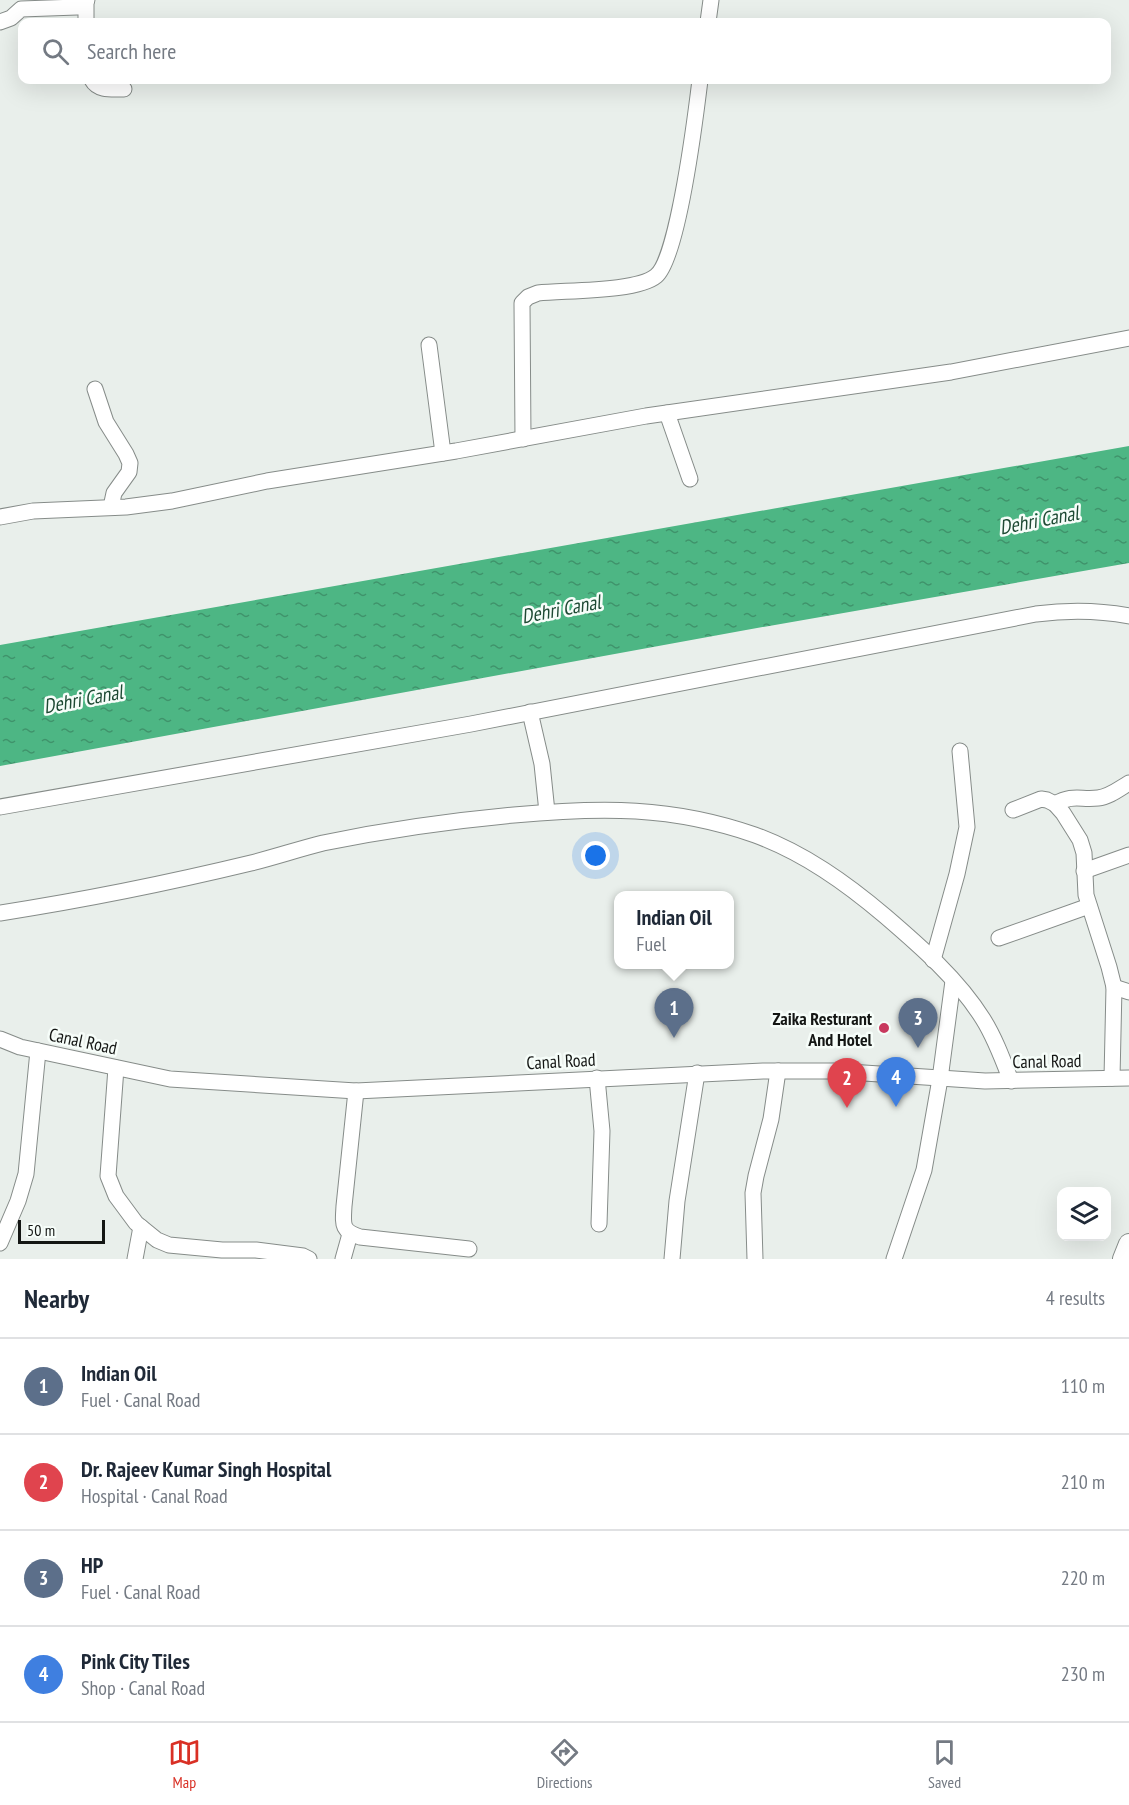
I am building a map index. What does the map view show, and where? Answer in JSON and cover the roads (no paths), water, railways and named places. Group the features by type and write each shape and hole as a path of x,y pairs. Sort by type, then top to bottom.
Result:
{"main road":[{"path":"1124,1259 1129,1244"}],"street":[{"path":"709,18 711,0"},
{"path":"0,22 11,18 21,9 77,7 87,1"},
{"path":"86,18 87,1"},
{"path":"94,84 99,87 124,89"},
{"path":"524,439 522,303 528,297 538,293 631,286 656,276 663,267 669,252 679,213 699,84"},
{"path":"0,517 33,511 172,501 276,479 443,453 667,413 951,372 1129,338"},
{"path":"429,345 443,453"},
{"path":"95,389 106,422 130,463 129,472 114,493 111,507"},
{"path":"667,413 690,479"},
{"path":"0,807 530,712 1036,614 1082,611 1129,616"},
{"path":"530,712 542,764 547,812"},
{"path":"933,960 957,874 967,827 960,751"},
{"path":"1055,804 1071,796 1105,797 1129,783"},
{"path":"1013,810 1041,799 1055,804 1080,840 1084,853 1084,883 1089,906 1114,987 1112,1078"},
{"path":"0,913 170,881 320,844 420,825 547,812 623,809 684,816 757,836 800,855 838,879 900,929 953,981 983,1019 999,1050 1011,1081"},
{"path":"1084,871 1129,855"},
{"path":"999,938 1089,906"},
{"path":"894,1259 924,1170 940,1079 953,981"},
{"path":"1114,987 1129,992"},
{"name":"Canal Road","path":"0,1040 20,1047 170,1079 356,1091 697,1073 778,1071 834,1071 940,1079 1011,1081 1129,1078"},
{"path":"0,1243 26,1174 38,1051"},
{"path":"116,1068 108,1176 116,1196 141,1227 157,1240 169,1245 222,1250 256,1250 303,1256 309,1259"},
{"path":"755,1259 753,1193 769,1129 778,1071"},
{"path":"672,1259 677,1201 697,1073"},
{"path":"597,1078 602,1131 599,1224"},
{"path":"356,1091 343,1222 345,1229 360,1238 436,1252 469,1249"},
{"path":"135,1259 141,1227"},
{"path":"343,1259 350,1234"}],"water":[{"name":"Dehri Canal","path":"1129,446 1129,563 746,630 0,766 0,645"}],"place":[{"name":"Zaika Resturant And Hotel","path":"884,1028"},
{"name":"Indian Oil","path":"674,1038"},
{"name":"HP","path":"918,1048"},
{"name":"Pink City Tiles","path":"896,1107"},
{"name":"Dr. Rajeev Kumar Singh Hospital","path":"847,1108"}]}
